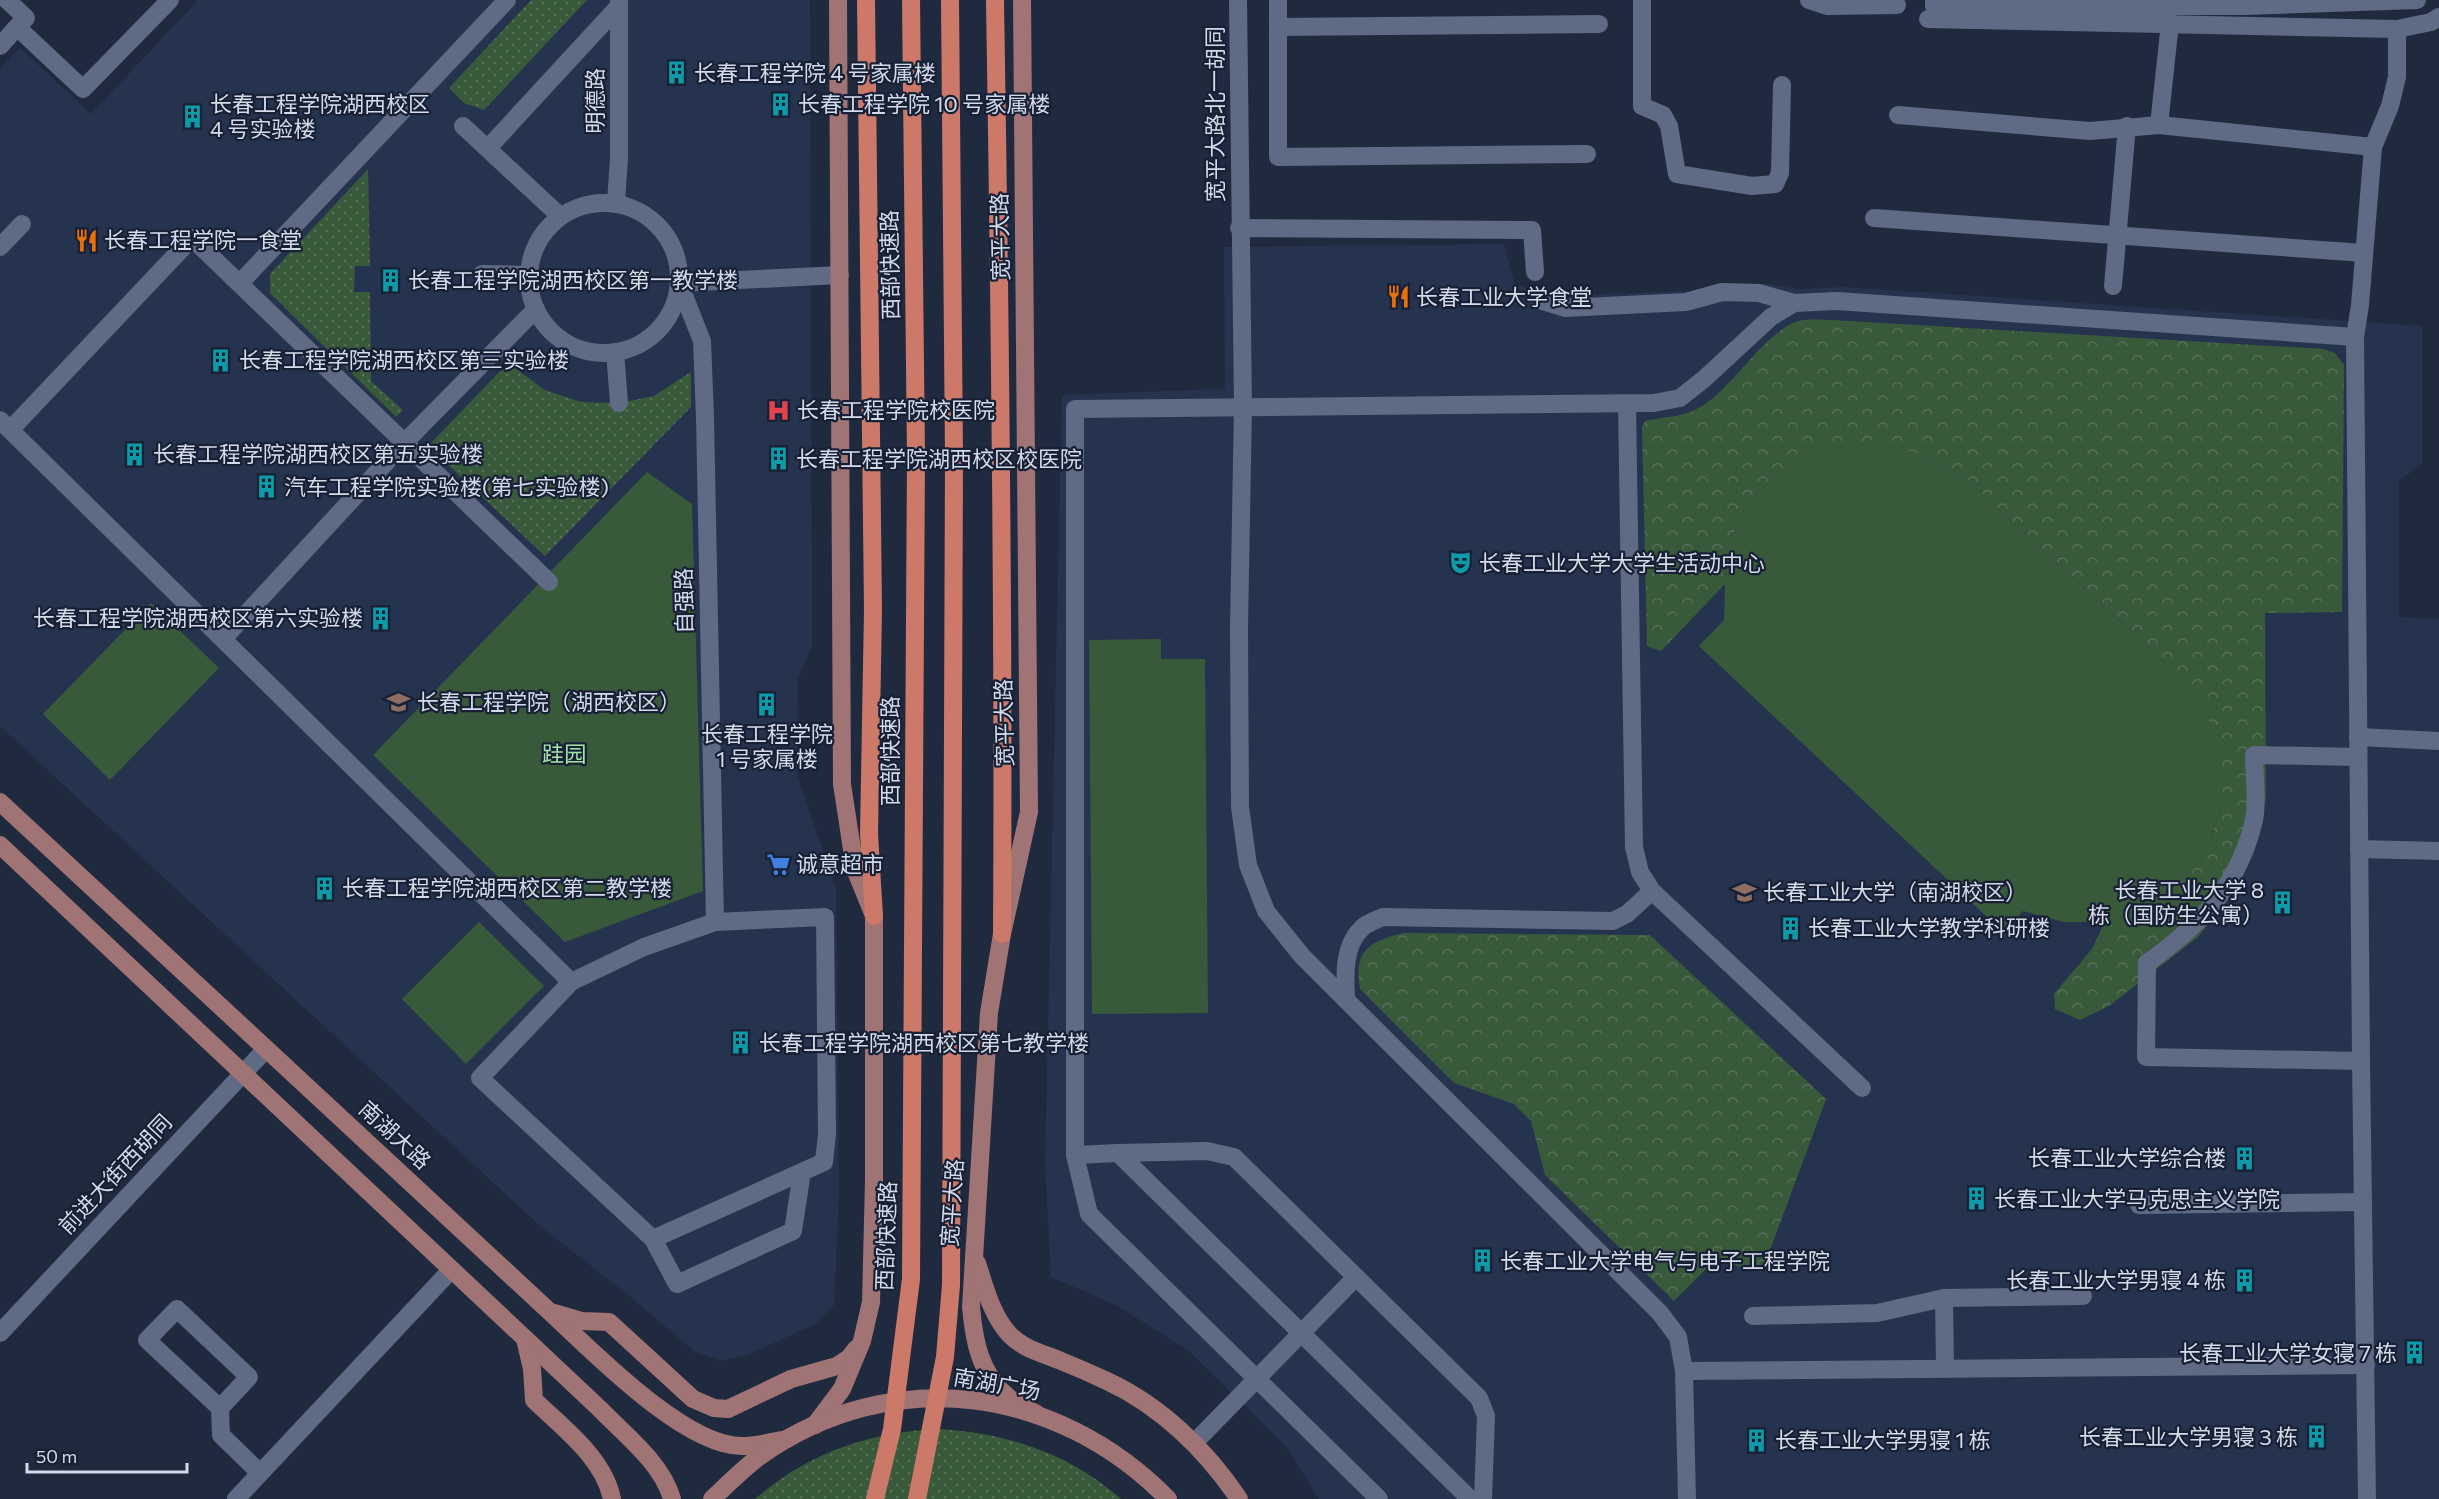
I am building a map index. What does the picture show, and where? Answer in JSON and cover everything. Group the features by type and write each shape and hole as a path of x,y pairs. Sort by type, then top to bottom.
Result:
{"highway":[{"path":"866,0 873,610 869,834 874,916"},
{"name":"西部快速路","path":"875,1499 892,1429 911,1279 916,468 911,0"},
{"path":"917,1499 945,1357 951,1285 954,457 950,0"},
{"path":"995,0 1003,691 1002,934"}],"main road":[{"path":"815,1425 842,1389 862,1341 871,1291 874,1180 874,916 855,869 842,784 838,0"},
{"name":"宽平大路","path":"1022,0 1029,812 1002,934 989,1013 970,1307 975,1344 992,1381 1008,1398 1037,1414"},
{"name":"南湖大路","path":"0,802 550,1312 618,1374 674,1420 702,1436 740,1446 786,1439"},
{"path":"0,845 600,1409 642,1453 668,1486 672,1499"},
{"path":"973,1251 990,1306 1008,1333 1027,1348 1110,1382 1150,1406 1194,1443 1239,1499"},
{"path":"550,1312 581,1321 609,1322 693,1399 714,1408 729,1409 791,1379 837,1366 849,1358 862,1341"},
{"path":"525,1340 532,1369 534,1400 593,1459 610,1487 612,1499"},
{"name":"南湖广场","path":"712,1499 759,1457 786,1439 815,1425 846,1413 877,1405 920,1399 974,1400 1037,1414 1067,1425 1096,1440 1140,1472 1168,1499"}],"street":[{"path":"0,46 26,18 7,0"},
{"path":"17,27 83,89 170,0"},
{"path":"240,283 507,0"},
{"name":"宽平大路北一胡同","path":"1238,0 1239,228 1243,406 1239,628 1240,807 1248,865 1266,911 1302,956 1660,1313 1678,1337 1684,1371 1687,1499"},
{"path":"1278,0 1278,158 1587,154"},
{"path":"1642,0 1642,106 1663,115 1669,126 1677,174 1752,186 1775,184 1780,173 1782,85"},
{"path":"1809,0 1827,6 1897,5"},
{"path":"1934,0 1934,6 2417,0"},
{"path":"488,148 619,3"},
{"name":"明德路","path":"616,202 619,158 619,3"},
{"path":"1928,19 2397,29 2431,22 2439,16"},
{"path":"2159,125 2170,23"},
{"path":"1278,27 1599,24"},
{"path":"2367,1499 2355,337 2360,305 2373,147 2390,106 2397,77 2397,29"},
{"path":"1898,115 2090,131 2159,125 2373,147"},
{"path":"463,126 560,216"},
{"path":"2113,286 2127,126"},
{"path":"616,202 653,220 670,240 679,265 679,291 670,316 654,336 631,350 605,354 579,350 558,339 542,321 531,299 529,275 533,252 544,231 560,216 583,205 616,202"},
{"path":"1874,218 2364,253"},
{"path":"0,247 22,224"},
{"path":"1239,228 1532,230 1535,272"},
{"path":"549,582 192,238 5,425 571,982"},
{"path":"482,273 529,275"},
{"path":"679,283 840,275"},
{"name":"自强路","path":"679,283 702,341 715,922"},
{"path":"1539,300 1565,308 1686,302 1722,292 1759,293 1794,303 1837,301 2355,337"},
{"path":"1379,1499 1089,1214 1075,1155 1076,409 1654,403 1680,398 1771,317 1794,303"},
{"path":"223,639 404,443 536,309"},
{"path":"615,352 619,403"},
{"path":"1627,404 1634,847 1640,872 1652,891 1862,1088"},
{"path":"2358,737 2439,741"},
{"path":"2358,757 2254,755 2255,818 2238,865 2211,909 2177,942 2147,963 2146,1057 2361,1061"},
{"path":"2359,849 2439,851"},
{"path":"1346,1000 1345,974 1350,943 1363,926 1383,917 1612,921 1627,914 1652,891"},
{"path":"653,1239 824,1162 827,1134 825,916 715,922 644,947 571,982 480,1078 653,1239 677,1284 794,1231 802,1172"},
{"name":"前进大街西胡同","path":"0,1333 266,1048"},
{"path":"1075,1155 1208,1151 1234,1157 1479,1398 1486,1416 1482,1499"},
{"path":"1118,1153 1470,1499"},
{"path":"2139,1205 2363,1202"},
{"path":"236,1499 451,1270"},
{"path":"1194,1443 1356,1277"},
{"path":"1753,1316 1877,1313 1944,1298 2083,1296"},
{"path":"1944,1298 1945,1368"},
{"path":"220,1408 249,1377 177,1309 147,1340 220,1408 221,1435 260,1473"},
{"path":"1684,1371 2366,1365"}],"shaded area":[{"name":"长春工程学院（湖西校区）","path":"198,0 810,0 812,645 798,678 797,775 836,889 839,1195 834,1305 815,1324 750,1354 722,1361 695,1352 626,1293 540,1226 0,726 0,68 20,48 91,114"},
{"name":"长春工业大学（南湖校区）","path":"1504,244 1515,284 1553,296 1690,291 1726,285 1766,284 1799,289 1843,287 2422,326 2422,464 2399,481 2399,617 2439,619 2439,1499 1319,1499 1285,1445 1190,1352 1116,1305 1051,1277 1045,1166 1062,395 1225,389 1224,247"}],"green space":[{"path":"531,0 587,0 484,110 464,103 449,88"},
{"path":"368,169 370,266 355,266 354,292 370,292 371,381 403,410 396,417 270,293 270,274"},
{"path":"1832,320 2323,349 2335,353 2344,365 2342,612 2265,613 2266,798 2255,849 2239,881 2198,937 2109,1006 2080,1020 2055,1009 2054,994 2092,949 2105,922 2148,907 2184,879 2210,842 2223,799 2181,677 1962,475 1920,454 1779,471 1745,506 1726,551 1725,584 1661,651 1647,646 1642,427 1645,421 1681,415 1702,406 1714,398 1770,339 1795,322"},
{"path":"508,363 545,390 581,402 619,403 654,396 691,372 691,407 545,556 428,446"},
{"path":"1872,443 1920,454 1962,475 2181,677 2205,711 2221,753 2223,799 2210,842 2184,879 2148,907 2105,922 2064,922 2023,911 2003,932 1699,646 1724,620 1726,551 1745,506 1779,471 1823,449"},
{"name":"跬园","path":"647,472 692,504 703,891 565,942 373,755"},
{"path":"151,603 219,668 110,780 43,714"},
{"path":"1161,639 1161,659 1205,659 1208,1013 1092,1014 1089,640"},
{"path":"479,922 544,986 466,1064 402,999"},
{"path":"1404,933 1650,935 1826,1099 1762,1272 1725,1263 1709,1266 1674,1301 1545,1175 1531,1121 1514,1104 1454,1083 1360,989 1359,965 1367,949 1382,940"},
{"path":"939,1429 989,1435 1036,1448 1080,1469 1121,1499 755,1499 796,1469 841,1448 888,1435"}],"place":[{"name":"长春工程学院 4 号家属楼","path":"676,73"},
{"name":"长春工程学院 10 号家属楼","path":"780,104"},
{"name":"长春工程学院湖西校区 4 号实验楼","path":"192,117"},
{"name":"长春工程学院一食堂","path":"86,240"},
{"name":"长春工程学院湖西校区第一教学楼","path":"390,280"},
{"name":"长春工业大学食堂","path":"1398,297"},
{"name":"长春工程学院湖西校区第三实验楼","path":"221,360"},
{"name":"长春工程学院校医院","path":"779,410"},
{"name":"长春工程学院湖西校区第五实验楼","path":"135,454"},
{"name":"长春工程学院湖西校区校医院","path":"778,459"},
{"name":"汽车工程学院实验楼(第七实验楼)","path":"266,487"},
{"name":"长春工业大学大学生活动中心","path":"1461,563"},
{"name":"长春工程学院湖西校区第六实验楼","path":"381,618"},
{"name":"长春工程学院（湖西校区）","path":"399,702"},
{"name":"长春工程学院 1 号家属楼","path":"767,705"},
{"name":"诚意超市","path":"778,864"},
{"name":"长春工程学院湖西校区第二教学楼","path":"324,888"},
{"name":"长春工业大学（南湖校区）","path":"1745,892"},
{"name":"长春工业大学 8 栋（国防生公寓）","path":"2282,903"},
{"name":"长春工业大学教学科研楼","path":"1790,928"},
{"name":"长春工程学院湖西校区第七教学楼","path":"741,1043"},
{"name":"长春工业大学综合楼","path":"2244,1158"},
{"name":"长春工业大学马克思主义学院","path":"1976,1199"},
{"name":"长春工业大学电气与电子工程学院","path":"1482,1261"},
{"name":"长春工业大学男寝 4 栋","path":"2244,1280"},
{"name":"长春工业大学女寝 7 栋","path":"2415,1353"},
{"name":"长春工业大学男寝 3 栋","path":"2316,1437"},
{"name":"长春工业大学男寝 1 栋","path":"1757,1440"}]}
